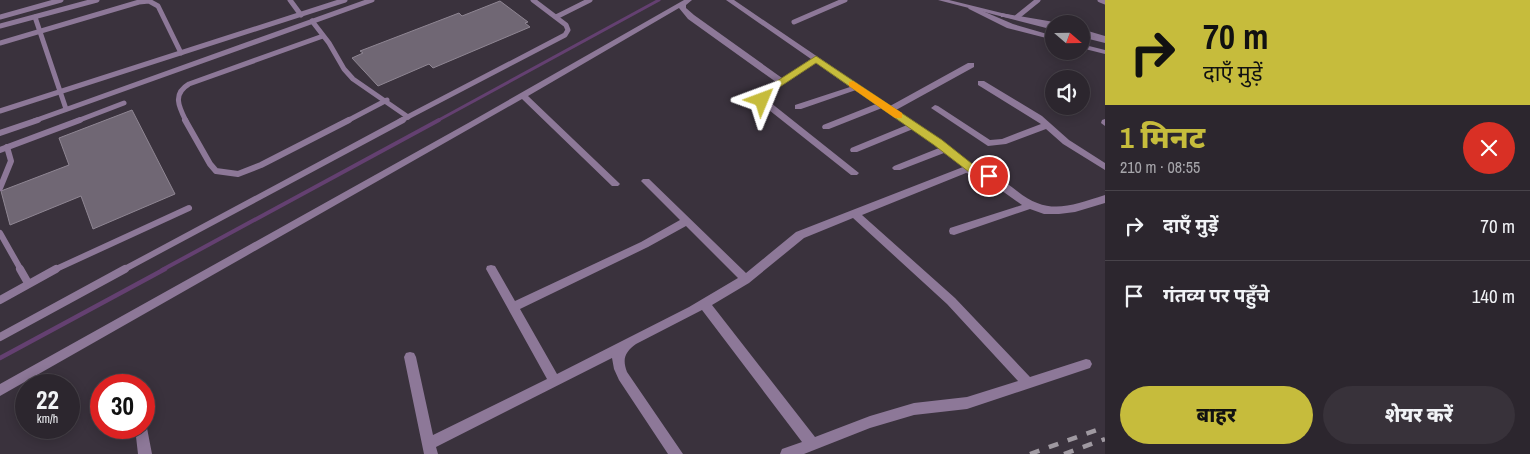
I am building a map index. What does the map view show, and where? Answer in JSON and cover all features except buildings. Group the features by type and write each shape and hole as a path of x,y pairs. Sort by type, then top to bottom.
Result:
{"street":[{"path":"730,0 946,148 973,170 989,176 1032,205 1043,210 1061,210 1105,199"},
{"path":"941,0 1045,31"},
{"path":"685,2 683,9 692,17 782,82"},
{"path":"0,390 685,2"},
{"path":"971,8 1010,26 1045,36"},
{"path":"985,12 1045,22"},
{"path":"998,16 1045,26"},
{"path":"1090,35 1105,39"},
{"path":"1090,44 1105,48"},
{"path":"1090,48 1105,52"},
{"path":"816,59 763,95 762,100 854,173"},
{"path":"826,127 887,107 972,65"},
{"path":"981,83 1040,118 1066,142 1105,167"},
{"path":"798,106 857,87"},
{"path":"522,95 615,184"},
{"path":"936,108 988,143 1003,142 1048,125"},
{"path":"854,150 913,126"},
{"path":"898,168 946,148"},
{"path":"410,357 430,449 554,380 704,304 746,279 770,261 785,245 800,235 965,170 973,170"},
{"path":"646,181 746,279"},
{"path":"954,231 1032,205"},
{"path":"854,213 951,301 1028,383"},
{"path":"513,307 635,250 687,221"},
{"path":"491,269 554,380"},
{"path":"704,304 812,444"},
{"path":"624,346 618,354 617,362 619,369 628,386 676,454"},
{"path":"787,454 870,422 914,409 968,403 1086,364"},
{"path":"143,439 145,454"}],"lane":[{"path":"0,17 61,0"},
{"path":"0,26 97,0"},
{"path":"290,0 301,15"},
{"path":"0,111 60,90 345,0"},
{"path":"0,133 372,0"},
{"path":"0,337 302,172 566,35 568,30 566,25 533,0"},
{"path":"556,17 590,0"},
{"path":"794,22 845,0"},
{"path":"1017,17 1038,0"},
{"path":"1100,0 1105,2"},
{"path":"0,43 117,8 149,1 156,3 158,6 181,53"},
{"path":"35,17 66,109"},
{"path":"312,21 352,79 387,100 408,117"},
{"path":"323,36 198,80 180,90 177,98 178,106 210,164 216,171 238,174 260,166 387,100"},
{"path":"0,150 124,103"},
{"path":"0,188 7,175 11,161 7,147"},
{"path":"0,300 55,269 190,208"},
{"path":"0,233 28,283"}],"waterway":[{"path":"437,121 659,0"},
{"path":"162,270 439,120"},
{"path":"0,358 165,269"}],"railway":[{"path":"1030,454 1105,427"},
{"path":"1064,454 1105,439"}],"slow traffic":[{"path":"853,84 899,116"}],"route":[{"path":"762,100 766,92 816,59 938,143 973,170 989,176"}]}
